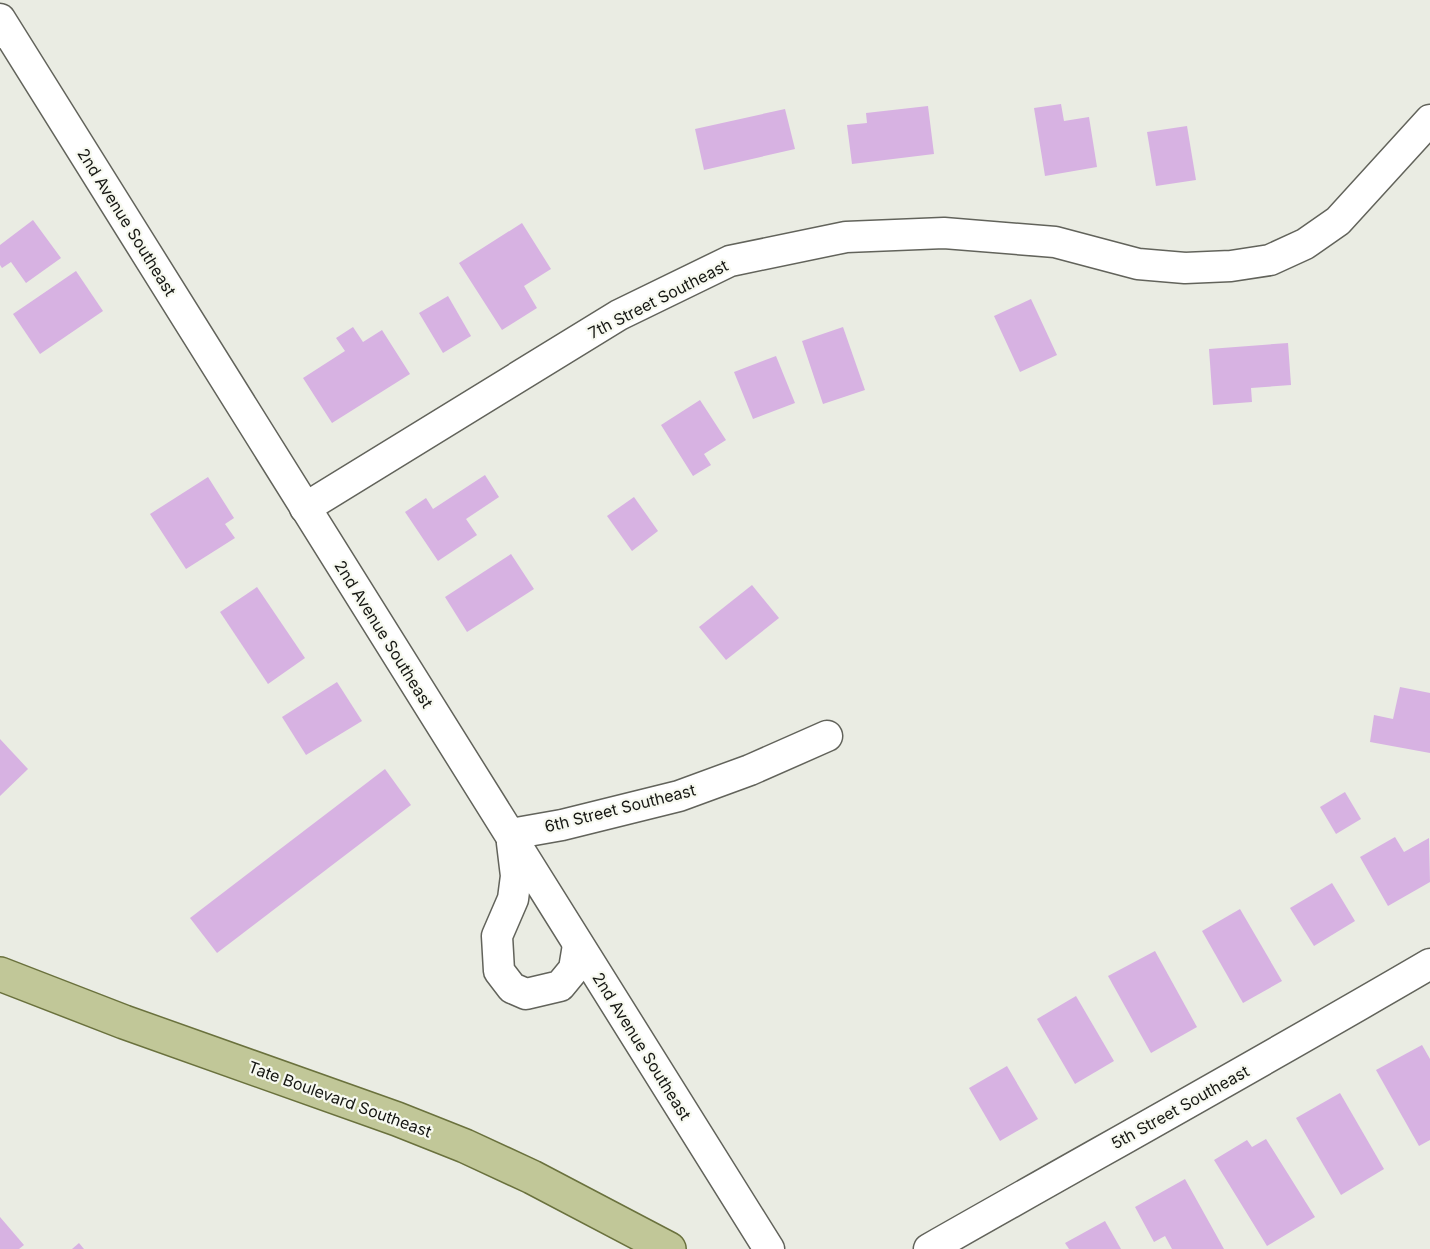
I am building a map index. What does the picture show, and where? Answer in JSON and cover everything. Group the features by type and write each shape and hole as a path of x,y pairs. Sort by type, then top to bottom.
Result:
{"main road":[{"name":"Tate Boulevard Southeast","path":"0,974 124,1022 397,1119 465,1146 578,1200 669,1249"}],"street":[{"name":"2nd Avenue Southeast","path":"0,19 769,1249"},
{"name":"7th Street Southeast","path":"305,508 619,315 730,261 846,237 944,233 1055,242 1138,264 1185,268 1232,266 1270,260 1305,244 1338,221 1430,120"},
{"name":"6th Street Southeast","path":"511,834 562,825 680,796 750,770 827,736"},
{"path":"511,834 516,876 513,900 497,936 499,971 512,988 526,994 560,986 574,969 578,945"},
{"name":"5th Street Southeast","path":"928,1249 1290,1046 1430,964"}],"building":[{"path":"1061,104 1064,121 1089,117 1097,167 1045,176 1034,108"},
{"path":"928,106 934,154 852,164 847,125 867,123 866,113"},
{"path":"785,109 795,149 704,170 695,129"},
{"path":"1187,126 1196,180 1156,186 1147,132"},
{"path":"33,220 61,258 26,283 11,262 2,268 0,245"},
{"path":"522,223 551,269 524,286 537,308 502,330 459,263"},
{"path":"76,271 103,311 40,354 13,314"},
{"path":"448,296 471,336 443,353 419,313"},
{"path":"1031,299 1057,355 1020,372 994,316"},
{"path":"353,327 363,342 382,330 410,374 332,423 303,378 345,351 336,338"},
{"path":"843,327 865,390 823,404 802,341"},
{"path":"1288,343 1291,385 1251,388 1252,402 1213,405 1209,349"},
{"path":"776,356 795,403 753,419 734,372"},
{"path":"700,400 726,440 704,454 711,465 693,476 661,425"},
{"path":"485,475 499,497 466,519 477,535 438,561 405,512 426,498 433,509"},
{"path":"208,477 234,518 225,524 235,538 186,569 150,514"},
{"path":"634,497 658,531 632,551 607,516"},
{"path":"511,554 534,589 467,632 445,597"},
{"path":"752,585 779,618 726,660 699,627"},
{"path":"257,587 305,658 268,684 220,612"},
{"path":"337,682 362,721 306,755 282,717"},
{"path":"1400,687 1430,693 1430,753 1370,742 1374,715 1393,719"},
{"path":"0,739 28,769 0,796"},
{"path":"385,769 411,805 217,953 190,918"},
{"path":"1345,792 1361,819 1336,834 1320,807"},
{"path":"1395,837 1404,852 1429,838 1430,882 1388,906 1360,857"},
{"path":"1332,883 1355,921 1314,946 1290,908"},
{"path":"1240,909 1282,981 1243,1003 1202,931"},
{"path":"1155,951 1197,1027 1151,1053 1108,976"},
{"path":"1076,996 1114,1061 1075,1084 1037,1019"},
{"path":"1422,1045 1430,1059 1430,1140 1419,1146 1376,1070"},
{"path":"1007,1066 1038,1119 1000,1141 969,1088"},
{"path":"1340,1093 1384,1169 1341,1195 1296,1118"},
{"path":"1266,1139 1315,1217 1267,1246 1214,1160 1247,1140 1252,1147"},
{"path":"1185,1179 1224,1249 1172,1249 1165,1236 1154,1242 1135,1207"},
{"path":"0,1217 24,1245 19,1249 0,1249"},
{"path":"1105,1221 1121,1249 1069,1249 1065,1243"},
{"path":"79,1243 84,1249 72,1249"}]}
